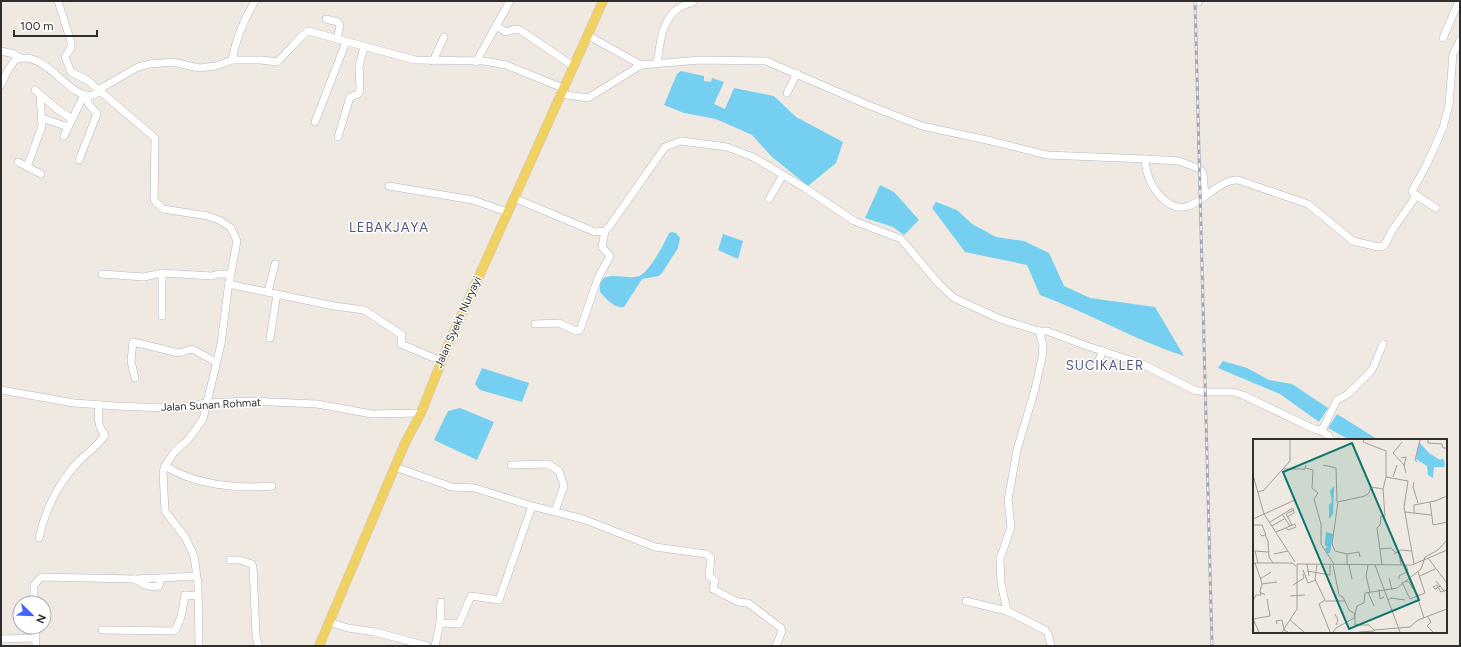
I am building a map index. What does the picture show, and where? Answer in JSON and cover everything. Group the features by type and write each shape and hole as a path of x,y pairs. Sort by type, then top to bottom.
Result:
{"main road":[{"name":"Jalan Syekh Nuryayi","path":"319,646 405,443 421,413 441,361 603,1"}],"street":[{"path":"58,1 71,42 71,48 65,57 71,73 87,80 98,92 155,138 153,195 158,205 163,209 208,216 221,221 234,233 237,248 228,284 221,344 202,419 198,428 188,440 175,451 165,466 163,472 165,511 185,537 194,556 199,646"},
{"path":"232,60 238,34 255,1"},
{"path":"476,62 510,1"},
{"path":"657,63 662,36 669,19 675,10 694,1"},
{"path":"1443,38 1459,1"},
{"path":"326,19 338,22 340,26 337,39"},
{"path":"496,26 506,32 515,29 520,30 573,66"},
{"path":"1,51 11,53 20,58 36,59 46,65 76,92 85,95 98,92 138,67 150,64 173,62 199,68 216,66 232,60 261,60 277,62 287,54 303,33 308,31 410,59 476,62 509,66 577,98 588,98 640,65 700,60 766,61 797,73 868,105 922,126 987,140 1047,156 1179,161 1200,169 1203,173 1205,196"},
{"path":"587,34 640,65"},
{"path":"433,61 444,37"},
{"path":"1436,208 1413,193 1413,188 1427,164 1443,128 1449,105 1453,54 1460,40"},
{"path":"315,122 346,42"},
{"path":"338,136 350,98 358,94 360,91 359,66 364,47"},
{"path":"1,85 11,64 20,58"},
{"path":"787,93 797,73"},
{"path":"27,167 42,126 38,92 57,109 72,119"},
{"path":"64,136 85,95"},
{"path":"79,160 97,116 88,103 85,95"},
{"path":"42,118 68,127"},
{"path":"535,324 559,323 576,331 580,330 598,278 610,256 602,247 605,231 665,147 677,142 727,147 753,157 854,221 901,239 939,284 954,298 1000,319 1039,331 1047,331 1103,352 1142,364 1194,390 1205,392 1233,392 1243,395 1319,430 1328,435 1330,439"},
{"path":"1145,159 1152,188 1167,203 1186,208 1227,182 1238,180 1308,204 1350,239 1378,247 1384,246 1393,229 1418,196"},
{"path":"18,162 41,174"},
{"path":"769,199 783,175"},
{"path":"389,186 473,200 507,212"},
{"path":"514,198 595,232 605,231"},
{"path":"268,292 275,264"},
{"path":"102,274 144,277 162,273 212,276 218,274 230,274"},
{"path":"162,273 162,316"},
{"path":"228,284 334,306 364,310 402,335 401,344 441,361"},
{"path":"270,338 277,294"},
{"path":"1007,611 1001,583 1000,559 1011,527 1008,500 1017,450 1036,389 1042,358 1043,345 1039,331"},
{"path":"135,378 131,361 133,342 179,352 192,349 216,362"},
{"path":"1319,430 1324,426 1338,400 1348,394 1372,370 1383,344"},
{"path":"1097,364 1103,352"},
{"name":"Jalan Sunan Rohmat","path":"1,390 62,401 99,405 184,408 206,403 290,402 317,404 372,414 421,413"},
{"path":"39,538 48,510 64,480 81,460 100,444 105,435 102,431 98,418 99,405"},
{"path":"511,465 548,464 559,471 564,486 555,511"},
{"path":"165,466 183,477 208,482 247,487 272,486"},
{"path":"395,467 452,487 475,488 532,506 587,520 655,547 701,552 710,556 711,560 708,576 715,581 713,589 738,602 748,603 782,629 776,646"},
{"path":"440,623 459,624 471,596 499,600 532,506"},
{"path":"230,560 247,562 253,567 256,635 258,646"},
{"path":"34,595 34,585 41,577 135,579 147,587 152,587 160,586 161,578 196,576"},
{"path":"102,630 175,631 181,617 185,595 197,596"},
{"path":"966,601 1007,611 1045,630 1048,634 1051,646"},
{"path":"435,646 440,623 441,602"},
{"path":"329,622 348,628 375,632 427,646"},
{"path":"1,639 35,642"}],"water":[{"path":"681,71 704,76 704,81 711,82 712,78 724,82 714,104 725,109 734,88 774,96 796,117 843,142 836,163 808,186 772,157 752,135 716,119 684,113 664,105 677,74"},
{"path":"880,185 894,192 919,220 904,235 893,227 865,218"},
{"path":"936,202 957,210 972,224 996,237 1024,241 1049,253 1064,286 1090,298 1155,307 1184,356 1147,342 1040,295 1027,265 965,252 932,208"},
{"path":"669,233 676,233 680,238 678,248 662,273 659,276 642,279 624,307 614,305 600,292 600,284 603,279 608,276 635,277 645,272 657,256"},
{"path":"723,234 743,241 738,259 718,250"},
{"path":"1223,361 1247,368 1269,380 1292,384 1328,408 1319,422 1280,394 1218,368"},
{"path":"482,368 529,383 522,402 480,390 475,384"},
{"path":"460,408 494,422 477,460 434,440 448,411"},
{"path":"1337,414 1377,439 1348,439 1328,428"}],"railway":[{"path":"1195,1 1212,646"}],"district":[{"name":"LEBAKJAYA","path":"389,227"},
{"name":"SUCIKALER","path":"1105,365"}]}
